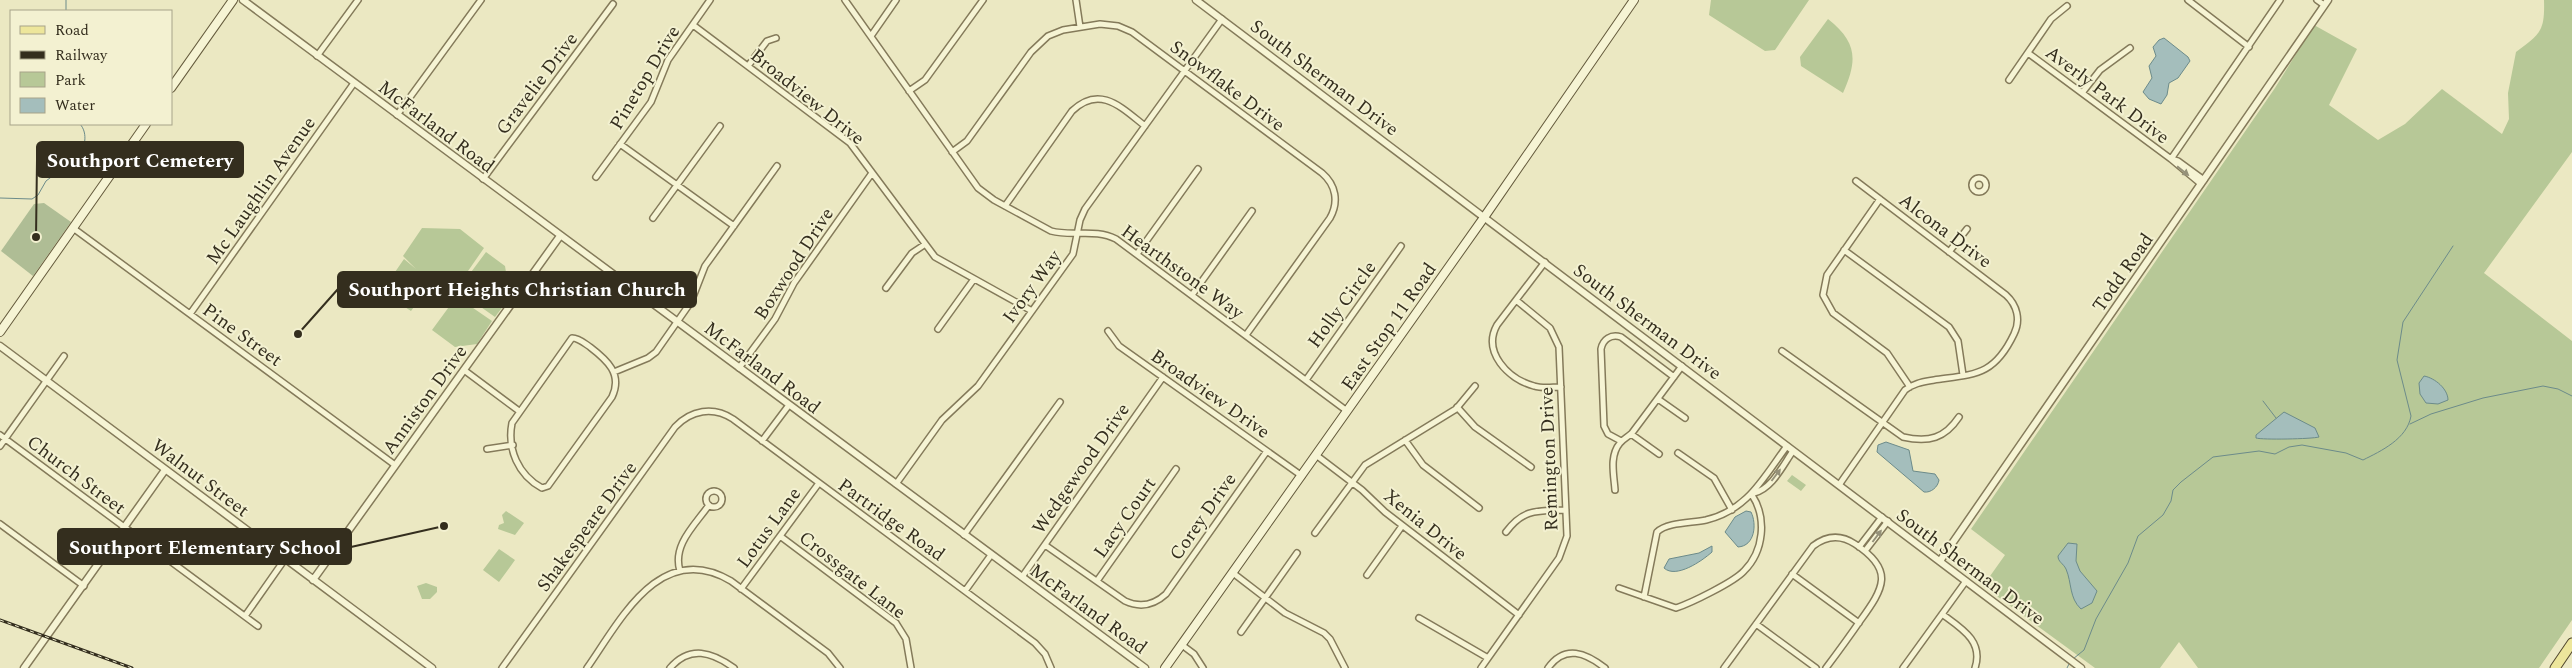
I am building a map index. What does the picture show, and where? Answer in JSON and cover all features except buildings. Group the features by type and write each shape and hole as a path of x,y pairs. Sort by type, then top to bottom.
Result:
{"main road":[{"path":"172,87 234,0"},
{"name":"East Stop 11 Road","path":"1165,668 1485,216 1634,0"},
{"path":"0,332 145,125"},
{"path":"2555,668 2572,643"}],"street":[{"name":"McFarland Road","path":"242,0 1146,668"},
{"path":"317,56 358,0"},
{"path":"397,115 481,0"},
{"name":"Pinetop Drive","path":"596,177 651,102 668,60 710,0"},
{"name":"Hearthstone Way","path":"846,0 910,91 924,107 952,152 978,188 1005,206 1051,230 1109,236 1137,254 1348,411"},
{"path":"871,36 896,0"},
{"path":"910,91 925,80 983,0"},
{"path":"1076,0 1080,27"},
{"name":"South Sherman Drive","path":"1196,0 1485,216 2081,668"},
{"path":"2188,0 2248,47"},
{"path":"2171,159 2280,0"},
{"path":"2317,0 2326,2"},
{"name":"Todd Road","path":"1940,561 2326,2"},
{"name":"Gravelie Drive","path":"483,179 613,4"},
{"path":"2009,80 2051,20 2067,6"},
{"name":"Ivory Way","path":"896,484 942,420 978,386 1073,254 1084,212 1222,19"},
{"name":"Snowflake Drive","path":"952,152 967,142 1038,44 1056,32 1080,27 1105,24 1124,28 1324,174 1333,186 1335,203 1330,218 1246,335"},
{"name":"Broadview Drive","path":"693,25 846,139 924,245 939,260 1032,311"},
{"path":"748,66 767,41 776,38"},
{"path":"2082,93 2100,70 2130,48"},
{"name":"Averly Park Drive","path":"2028,53 2171,159 2178,161 2202,182"},
{"name":"Mc Laughlin Avenue","path":"190,314 354,83"},
{"path":"1005,206 1077,106 1094,99 1105,100 1116,104 1145,126"},
{"path":"653,218 720,126"},
{"path":"620,144 734,226"},
{"path":"614,372 652,355 692,302 705,266 777,166"},
{"path":"1137,254 1198,169"},
{"name":"Boxwood Drive","path":"739,368 775,319 794,283 872,173"},
{"name":"Alcona Drive","path":"1856,181 2006,295 2014,306 2018,317 2016,329 1996,361 1983,372 1963,376"},
{"path":"1880,199 1827,275 1823,291 1831,311 1886,351 1910,387"},
{"path":"1192,295 1252,211"},
{"name":"Pine Street","path":"73,228 396,465"},
{"path":"1949,252 1967,229"},
{"name":"Anniston Drive","path":"313,580 560,236"},
{"path":"886,288 912,253 924,245"},
{"name":"Holly Circle","path":"1306,380 1401,246"},
{"path":"1839,485 1903,392 1920,382 1963,376 1958,341 1950,327 1844,250"},
{"path":"1545,262 1497,325 1493,336 1494,353 1505,368 1530,385 1541,388 1561,387"},
{"path":"938,329 974,279"},
{"name":"Remington Drive","path":"1481,668 1563,550 1567,536 1559,347 1556,337 1546,323 1516,300"},
{"name":"Broadview Drive","path":"1108,331 1117,344 1302,476"},
{"path":"1621,441 1608,434 1604,426 1601,349 1607,338 1614,336 1623,338 1674,377"},
{"path":"573,338 578,339 603,357 614,372 616,386 612,397 548,486 545,488 540,487 521,472 516,462 512,428 519,410 573,338"},
{"name":"Walnut Street","path":"0,346 432,668"},
{"path":"1782,351 1903,438 1930,440 1946,433 1960,417"},
{"path":"0,446 64,356"},
{"path":"1615,490 1613,458 1621,441 1631,434 1682,366"},
{"path":"464,370 519,410"},
{"name":"Wedgewood Drive","path":"1022,577 1163,377"},
{"path":"1315,533 1365,465 1457,407 1475,386"},
{"path":"1658,399 1685,418"},
{"path":"964,535 1060,402"},
{"path":"762,441 789,405"},
{"path":"1457,407 1475,427 1531,467"},
{"name":"Partridge Road","path":"702,411 713,411 727,416 762,441 1037,644 1045,654 1051,668"},
{"name":"Shakespeare Drive","path":"502,668 675,427 686,417 702,411"},
{"path":"1631,434 1659,454"},
{"name":"Church Street","path":"0,435 258,626"},
{"path":"1405,440 1423,465 1479,508"},
{"path":"487,449 513,445"},
{"path":"1644,597 1657,532 1666,527 1711,518 1732,510 1753,494 1787,446"},
{"name":"Corey Drive","path":"1097,581 1130,604 1148,605 1161,598 1267,451"},
{"path":"1753,494 1762,491 1793,451"},
{"path":"1678,453 1714,478 1732,510"},
{"name":"Xenia Drive","path":"1316,455 1402,526 1519,615"},
{"name":"Lacy Court","path":"1097,581 1176,469"},
{"path":"24,668 165,470"},
{"name":"Lotus Lane","path":"741,589 819,483"},
{"path":"1619,588 1670,608 1677,608 1742,573 1754,558 1761,537 1761,516 1753,494"},
{"path":"680,571 678,556 682,542 709,505"},
{"path":"1506,532 1517,518 1526,513 1566,510"},
{"path":"1860,547 1882,517"},
{"path":"1865,551 1888,521"},
{"path":"0,524 84,586"},
{"path":"1367,575 1402,526"},
{"name":"Crossgate Lane","path":"780,536 896,623 906,640 911,668"},
{"path":"1724,668 1813,546 1820,541 1841,538 1860,547 1877,563 1882,581 1877,597 1826,668"},
{"path":"1045,544 1097,581"},
{"path":"1241,632 1297,553"},
{"path":"965,591 992,555"},
{"path":"244,616 285,559"},
{"path":"587,668 642,592 658,579 680,571 697,570 714,573 741,589 828,653 840,668"},
{"path":"1233,573 1285,613 1324,633 1330,639 1344,668"},
{"path":"1792,574 1859,623"},
{"path":"1903,668 1966,580"},
{"path":"1942,614 1973,639 1977,652 1975,668"},
{"path":"1419,618 1488,658"},
{"path":"1756,624 1816,668"},
{"path":"1182,645 1194,654 1203,668"},
{"path":"670,668 682,658 694,653 707,653 718,657 734,668"},
{"path":"1548,668 1557,658 1569,653 1587,655 1605,668"}],"green space":[{"path":"1711,0 1809,0 1775,50 1765,51 1709,15"},
{"path":"2544,0 2572,0 2572,152 2484,273 2572,341 2572,620 2539,668 2198,668 2179,642 2160,668 2095,668 1983,586 2005,555 1971,529 2275,88 2314,25 2357,49 2329,105 2378,140 2405,124 2442,89 2502,134 2509,119 2508,93 2516,52 2536,36 2542,26"},
{"path":"1828,19 1845,36 1852,52 1851,71 1843,93 1801,66 1800,57"},
{"path":"44,203 71,222 33,276 1,251 34,204"},
{"path":"422,228 460,229 484,248 450,297 445,297 418,271 427,289 411,311 385,294 384,288 404,259 416,269 403,256"},
{"path":"486,252 505,266 510,297 495,317 461,293 460,287"},
{"path":"460,299 492,321 477,344 455,347 432,330 454,300"},
{"path":"1792,475 1806,485 1801,491 1787,481"},
{"path":"506,511 524,523 515,535 498,529 499,525 504,523 502,515"},
{"path":"499,549 515,560 499,582 483,570"},
{"path":"426,583 437,587 437,592 430,599 422,599 417,586"}],"water":[{"path":"2164,38 2188,57 2190,61 2178,78 2169,83 2167,95 2161,104 2149,99 2143,92 2152,78 2149,66 2156,56 2153,47 2159,40"},
{"path":"2424,376 2440,385 2446,392 2448,400 2438,404 2426,403 2420,394 2419,383"},
{"path":"2284,412 2315,428 2319,437 2256,438 2256,435"},
{"path":"1886,442 1909,450 1913,471 1935,474 1939,480 1936,487 1929,492 1924,492 1877,452 1878,445"},
{"path":"1746,511 1751,512 1753,517 1753,534 1748,543 1738,547 1725,532 1735,517"},
{"path":"2068,543 2077,544 2076,561 2080,571 2097,591 2092,603 2081,609 2074,600 2066,569 2058,558"},
{"path":"1712,546 1712,552 1689,568 1669,571 1664,568 1669,559 1699,553"}],"waterway":[{"path":"66,0 66,10"},
{"path":"0,198 32,199 38,195 46,181 71,162 79,160 85,137 81,125"},
{"path":"2073,659 2084,650 2096,619 2128,563 2138,536 2163,515 2171,501 2173,490 2213,457 2259,451 2275,454 2289,447 2302,445 2346,453 2363,460 2399,438 2409,424 2411,416 2397,360 2403,322 2453,246"},
{"path":"2410,424 2431,414 2483,398 2543,386 2558,389 2572,396"},
{"path":"2263,401 2276,418"},
{"path":"2067,668 2070,662"}],"railway":[{"path":"0,620 132,668"}],"place":[{"name":"Southport Cemetery","path":"36,237"},
{"name":"Southport Heights Christian Church","path":"298,334"},
{"name":"Southport Elementary School","path":"444,526"}]}
